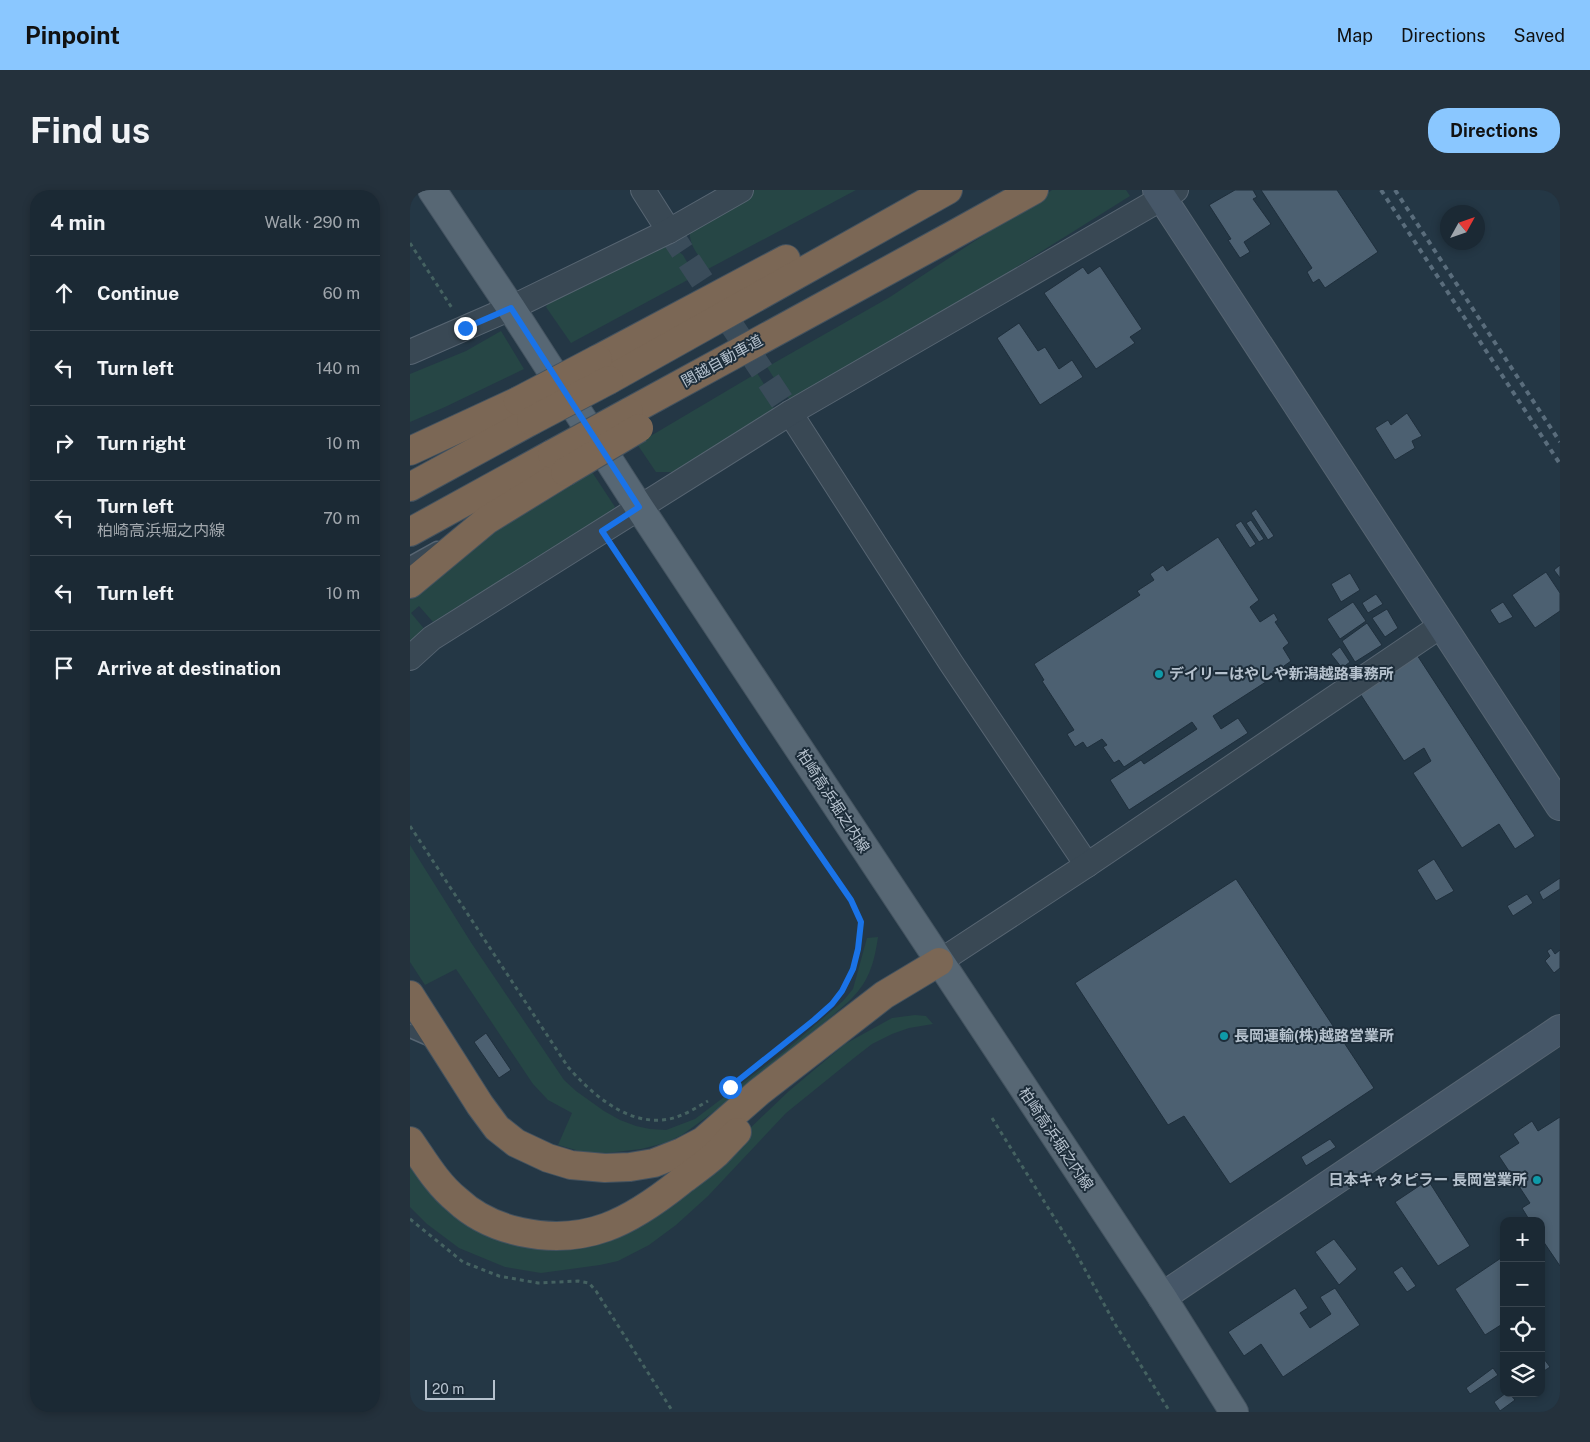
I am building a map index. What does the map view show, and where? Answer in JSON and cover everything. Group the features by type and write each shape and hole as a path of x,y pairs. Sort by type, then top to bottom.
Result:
{"highway":[{"path":"603,369 800,252 939,190"},
{"path":"410,487 524,411 948,190"},
{"path":"410,532 559,463 1034,190"},
{"path":"410,451 524,411"},
{"path":"410,584 559,463"},
{"path":"410,995 480,1105 498,1128 516,1142 548,1158 571,1165 605,1168 630,1167 654,1163 703,1141 759,1092 884,995 939,962"},
{"path":"410,1141 439,1183 457,1201 496,1224 512,1230 549,1237 597,1231 617,1224 656,1202 716,1155 818,1046"}],"main road":[{"name":"柏崎高浜堀之内線","path":"432,190 939,962 1162,1297 1234,1412"}],"street":[{"path":"643,190 668,231"},
{"path":"410,352 511,308 668,231 740,190"},
{"path":"410,658 432,638 790,412 1165,193 1560,806"},
{"path":"790,412 951,663 1087,865"},
{"path":"939,962 1087,865 1442,625"},
{"path":"1162,1297 1560,1029"}],"lane":[{"path":"410,563 487,520"},
{"path":"410,1031 442,1046"}],"path":[{"path":"410,243 465,328"},
{"path":"602,531 744,745 851,900 861,922 858,949 853,969 842,991 832,1004"},
{"path":"410,826 568,1067 581,1082 600,1098 619,1110 642,1119 662,1120 681,1116 708,1100"},
{"path":"992,1118 1072,1246 1116,1324 1170,1412"},
{"path":"410,1218 463,1262 499,1276 538,1283 578,1281 589,1283 596,1291 673,1412"}],"green space":[{"path":"754,190 856,190 708,269 696,253 691,242 691,223"},
{"path":"1052,190 1126,190 1130,196 943,313 790,400 779,386 767,367 890,297"},
{"path":"655,243 678,251 683,255 695,276 571,343 546,307 551,298"},
{"path":"501,331 524,369 410,422 410,374 466,351"},
{"path":"757,373 774,400 773,414 681,472 656,472 637,444"},
{"path":"592,472 615,507 611,513 433,622 419,606 411,613 426,631 410,641 410,599 485,537"},
{"path":"410,845 472,944 564,1080 604,1111 636,1126 666,1130 695,1119 786,1050 843,1001 853,989 867,938 878,937 872,965 860,989 847,1003 763,1076 682,1135 665,1143 641,1149 607,1153 583,1152 558,1145 572,1113 548,1100 533,1084 456,969 425,985 410,962"},
{"path":"915,1015 926,1016 933,1024 909,1028 872,1044 786,1113 708,1196 676,1225 649,1245 618,1261 541,1273 505,1267 459,1248 427,1224 410,1207 410,1159 424,1178 578,1245 746,1132 789,1091 845,1044 892,1018"}],"building":[{"path":"1235,190 1253,190 1257,197 1253,199 1271,224 1244,242 1250,252 1240,258 1228,240 1231,239 1209,205"},
{"path":"1261,190 1337,190 1378,252 1325,288 1319,279 1313,283 1307,272 1312,268"},
{"path":"1100,266 1142,329 1130,337 1135,343 1096,369 1044,293 1083,267 1088,274"},
{"path":"1019,323 1038,351 1045,347 1059,369 1072,360 1083,377 1040,405 997,338"},
{"path":"1407,413 1422,436 1412,441 1415,448 1395,460 1375,428 1388,420 1391,425"},
{"path":"1256,509 1274,536 1268,540 1251,513"},
{"path":"1251,520 1264,539 1259,542 1246,523"},
{"path":"1241,521 1256,544 1250,548 1235,525"},
{"name":"デイリーはやしや新潟越路事務所","path":"1218,537 1259,600 1250,607 1260,622 1274,613 1278,620 1275,622 1289,643 1283,648 1291,661 1284,666 1286,669 1213,716 1221,729 1238,718 1248,733 1129,810 1110,780 1141,760 1144,764 1197,729 1192,722 1124,767 1119,760 1114,763 1103,747 1107,745 1102,739 1087,748 1083,742 1075,747 1067,734 1074,730 1042,681 1044,680 1034,664 1140,595 1137,591 1154,580 1150,574 1163,565 1167,571"},
{"path":"1560,565 1560,578 1554,570"},
{"path":"1546,572 1560,593 1560,611 1535,628 1512,595"},
{"path":"1350,573 1360,590 1341,602 1331,584"},
{"path":"1376,594 1383,604 1368,613 1362,603"},
{"path":"1353,602 1366,621 1340,639 1327,619"},
{"path":"1503,602 1513,617 1499,624 1490,610"},
{"path":"1387,609 1398,628 1385,637 1372,618"},
{"path":"1367,623 1382,645 1355,662 1342,641"},
{"path":"1340,647 1350,662 1342,668 1331,654"},
{"path":"1417,655 1535,836 1515,849 1499,824 1462,848 1413,773 1431,761 1424,748 1404,761 1359,692"},
{"path":"1434,859 1454,891 1436,901 1417,870"},
{"path":"1560,878 1560,889 1543,900 1539,892"},
{"name":"長岡運輸(株)越路営業所","path":"1236,879 1374,1088 1230,1184 1184,1116 1168,1125 1075,983"},
{"path":"1527,894 1533,903 1513,916 1507,906"},
{"path":"1551,948 1555,954 1560,950 1560,968 1554,973 1545,961 1550,956 1547,951"},
{"path":"486,1033 511,1070 499,1078 474,1042"},
{"name":"日本キャタピラー 長岡営業所","path":"1560,1117 1560,1266 1545,1244 1545,1217 1528,1217 1522,1208 1530,1203 1499,1156 1519,1143 1513,1134 1532,1121 1538,1131"},
{"path":"1330,1139 1336,1147 1306,1166 1301,1157"},
{"path":"1428,1180 1470,1246 1438,1266 1395,1202"},
{"path":"1334,1239 1357,1269 1339,1285 1315,1252"},
{"path":"1500,1259 1500,1326 1485,1335 1455,1289"},
{"path":"1402,1266 1416,1286 1407,1292 1393,1272"},
{"path":"1295,1288 1308,1308 1300,1313 1310,1328 1331,1314 1320,1297 1335,1288 1360,1325 1283,1377 1261,1344 1244,1356 1228,1332"},
{"path":"1545,1360 1550,1367 1545,1370"},
{"path":"1493,1368 1498,1375 1470,1394 1466,1388"},
{"path":"1501,1397 1512,1397 1515,1400 1500,1411 1494,1402"}],"tunnel":[{"path":"669,231 790,413"}],"railway":[{"path":"1381,190 1560,464"},
{"path":"1395,190 1560,442"}],"place":[{"name":"デイリーはやしや新潟越路事務所","path":"1159,674"},
{"name":"長岡運輸(株)越路営業所","path":"1224,1036"},
{"name":"日本キャタピラー 長岡営業所","path":"1537,1180"}],"route":[{"path":"465,328 511,308 639,507 602,531 744,745 851,900 861,922 858,949 853,969 842,991 832,1004 730,1087"}]}
